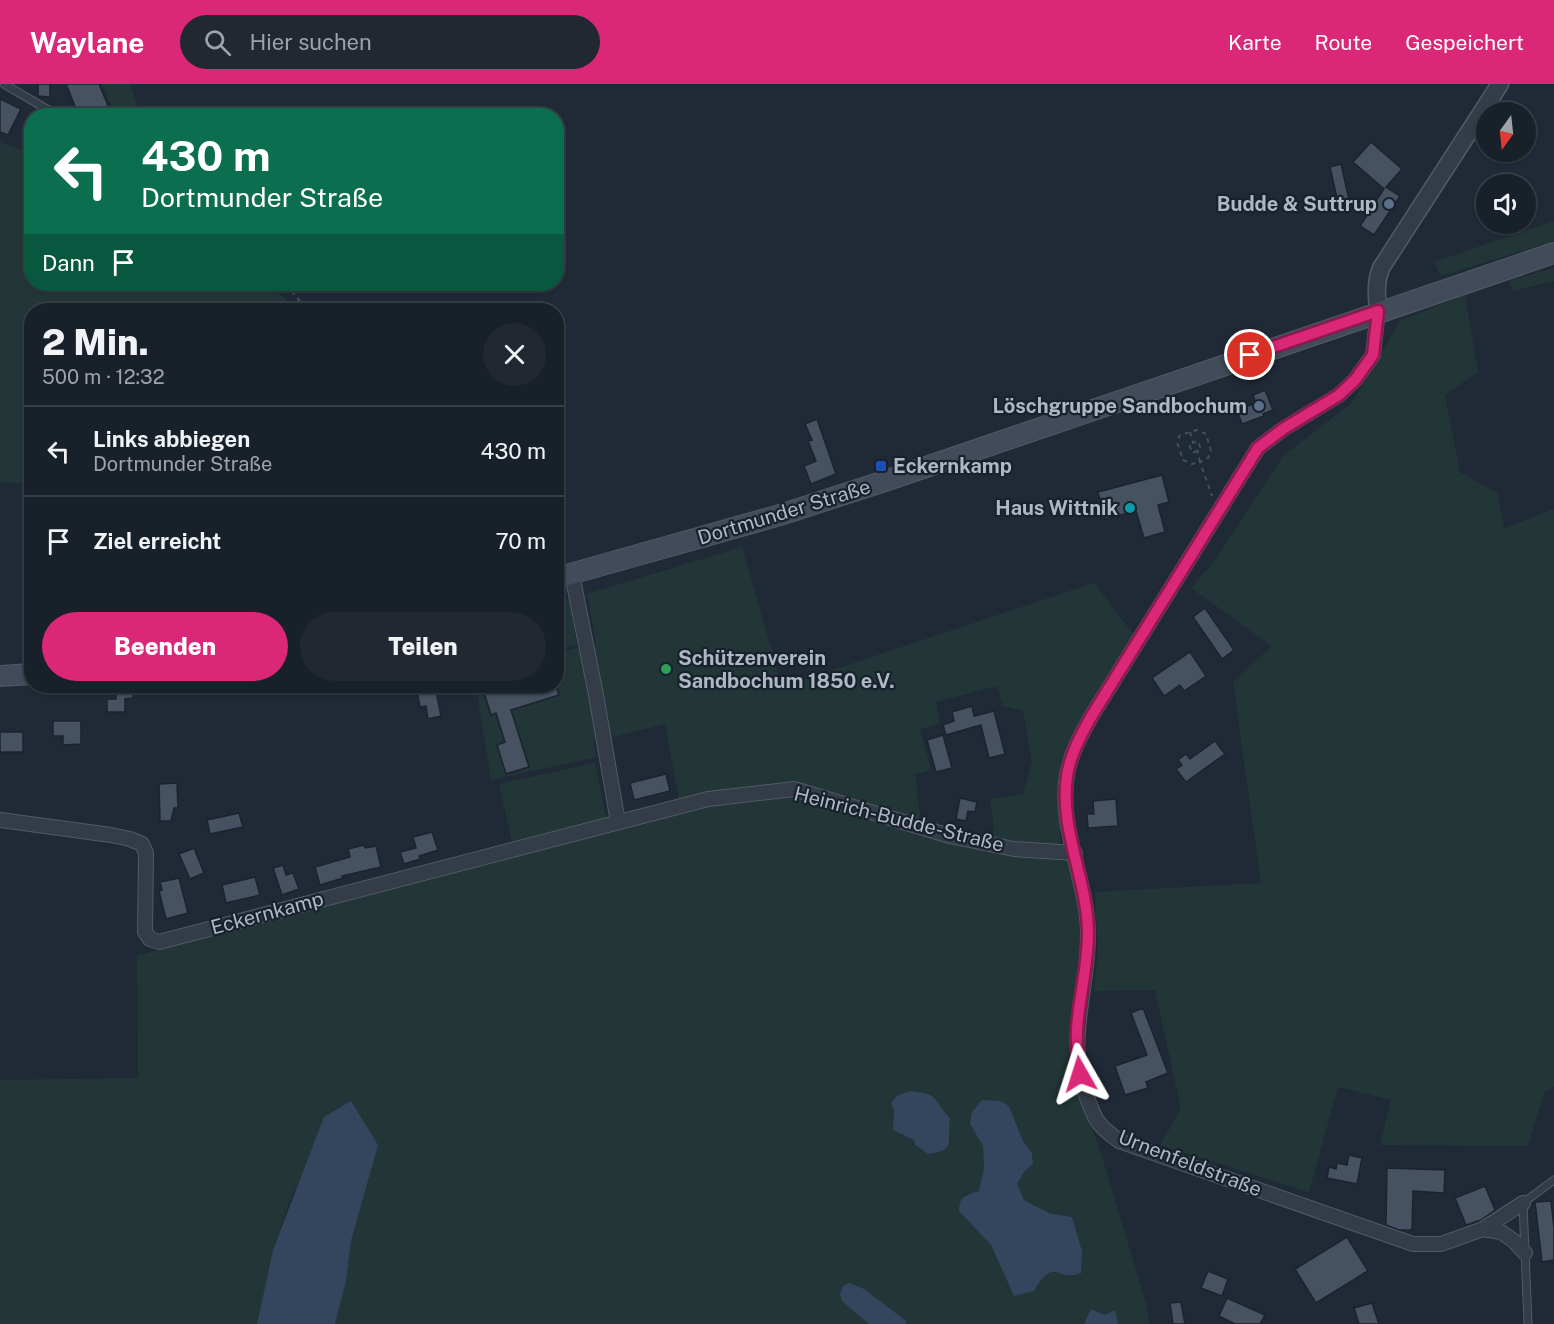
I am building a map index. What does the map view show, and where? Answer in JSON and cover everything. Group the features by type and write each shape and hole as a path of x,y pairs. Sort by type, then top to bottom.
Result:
{"main road":[{"name":"Dortmunder Straße","path":"564,576 780,515 885,481 1378,311 1554,253"},
{"path":"0,676 24,674"}],"street":[{"path":"1378,311 1376,290 1381,268 1500,84"},
{"name":"Urnenfeldstraße","path":"1378,311 1374,348 1369,363 1339,395 1283,429 1258,448 1080,737 1067,774 1066,786 1066,809 1086,905 1088,933 1086,976 1077,1026 1077,1052 1083,1085 1098,1122 1119,1141 1413,1244 1441,1244 1483,1229 1523,1203"},
{"path":"564,576 596,695 618,822"},
{"name":"Heinrich-Budde-Straße","path":"618,822 708,799 794,789 950,837 1014,849 1075,853"},
{"name":"Eckernkamp","path":"0,820 111,835 142,844 146,853 146,932 150,939 159,942 618,822"},
{"path":"1483,1229 1501,1232 1525,1253"}],"lane":[{"path":"4,84 45,108"},
{"name":"Urnenfeldstraße","path":"1523,1203 1554,1180"},
{"path":"1523,1203 1528,1324"}],"path":[{"path":"292,291 301,303"},
{"path":"1197,430 1206,434 1211,451 1208,458 1200,462 1192,464 1184,460 1177,442 1180,435 1197,430"},
{"path":"1190,432 1193,442 1198,441 1201,450 1197,451 1217,513"}],"green space":[{"path":"102,84 130,84 138,108 112,108"},
{"path":"0,142 23,151 24,148 24,291 275,291 288,303 24,303 24,482 15,483 0,482"},
{"path":"1554,221 1554,241 1441,276 1434,262 1516,234 1536,234 1536,227"},
{"path":"1554,268 1554,281 1513,291 1509,281"},
{"path":"1465,295 1478,372 1445,395 1460,472 1498,494 1504,528 1554,509 1554,1087 1544,1093 1528,1146 1380,1145 1391,1100 1338,1087 1309,1192 1160,1145 1181,1109 1155,990 1094,991 1098,949 1095,892 1261,883 1233,682 1272,646 1191,588 1213,563 1284,455 1352,403 1400,321"},
{"path":"742,547 782,687 1094,583 1134,635 1060,764 1060,846 990,840 994,829 990,799 1023,794 1032,762 1023,711 1003,706 997,686 936,702 940,724 920,729 931,770 915,774 921,823 792,783 708,792 679,799 665,724 593,742 597,757 491,780 477,693 564,693 564,651 596,643 587,594"},
{"path":"569,599 577,645 564,648 564,600"},
{"path":"595,763 607,821 512,842 499,784"},
{"path":"794,795 824,802 897,828 944,840 1017,854 1066,860 1070,864 1079,901 1084,960 1067,1064 1099,1147 1146,1303 1149,1324 1118,1324 1115,1311 1105,1315 1091,1309 1084,1324 335,1324 346,1281 351,1241 369,1178 361,1121 351,1102 293,1192 273,1250 257,1324 0,1324 0,1080 138,1078 137,956 708,805","holes":["909,1091 934,1098 941,1111 950,1119 948,1129 951,1141 928,1154 915,1145 914,1140 893,1130 894,1111 891,1103 897,1096","1009,1106 1023,1141 1032,1153 1033,1164 1024,1172 1017,1184 1024,1200 1049,1213 1072,1217 1082,1251 1074,1276 1050,1273 1042,1279 1034,1291 1014,1296 991,1245 959,1211 964,1195 979,1191 984,1168 983,1146 970,1124"]}],"water":[{"path":"909,1091 932,1096 950,1118 949,1143 943,1150 928,1154 915,1145 914,1140 893,1130 894,1111 891,1103 897,1096"},
{"path":"982,1100 1000,1101 1009,1106 1023,1141 1032,1153 1033,1164 1024,1172 1017,1184 1024,1200 1049,1213 1072,1217 1082,1251 1081,1273 1067,1275 1052,1272 1041,1280 1034,1291 1014,1296 991,1245 959,1211 964,1197 979,1191 984,1168 983,1146 970,1124 972,1112"},
{"path":"351,1101 378,1145 351,1241 346,1281 335,1324 257,1324 273,1250 324,1117"},
{"path":"849,1283 864,1289 906,1321 906,1324 869,1324 842,1301 840,1294 843,1286"},
{"path":"1091,1309 1105,1315 1115,1310 1118,1324 1084,1324"}],"building":[{"path":"38,84 50,84 50,97 38,96"},
{"path":"66,84 99,84 109,108 76,108"},
{"path":"0,99 21,109 8,135 0,132"},
{"path":"1371,142 1402,169 1386,187 1400,196 1374,235 1360,226 1384,189 1353,162"},
{"path":"1341,164 1350,204 1339,207 1330,167"},
{"name":"Löschgruppe Sandbochum","path":"1265,390 1273,410 1242,424 1237,410 1256,403 1253,395"},
{"path":"817,419 836,474 811,484 804,466 816,461 808,441 812,440 805,424"},
{"name":"Haus Wittnik","path":"1162,475 1169,502 1158,505 1165,532 1144,538 1136,511 1105,519 1098,492"},
{"path":"1205,608 1234,650 1222,659 1193,617"},
{"path":"1190,652 1206,676 1184,691 1180,685 1164,696 1152,678"},
{"path":"116,693 133,693 133,698 125,699 125,712 107,712 107,699 116,699"},
{"path":"417,693 436,693 441,716 428,719 426,706 420,707"},
{"path":"484,693 558,693 559,695 511,710 529,767 506,774 497,745 505,742 496,713 491,715"},
{"path":"972,706 974,716 994,711 1005,754 989,758 981,725 946,735 943,725 954,721 952,712"},
{"path":"53,721 81,721 81,744 63,745 63,736 53,736"},
{"path":"0,732 23,732 23,752 0,752"},
{"path":"943,735 952,768 936,772 927,740"},
{"path":"1215,741 1225,754 1186,782 1176,769 1182,765 1178,760 1186,754 1190,759"},
{"path":"666,774 670,791 634,800 630,783"},
{"path":"177,783 178,808 174,808 171,821 160,821 159,784"},
{"path":"960,798 977,802 975,812 968,811 966,821 956,819"},
{"path":"1116,799 1118,826 1088,828 1087,814 1094,814 1093,801"},
{"path":"239,813 243,827 210,834 207,820"},
{"path":"432,832 438,850 404,864 400,852 416,848 413,837"},
{"path":"364,845 365,848 376,846 381,867 342,876 343,878 320,885 315,867 350,857 348,849"},
{"path":"194,848 204,873 190,879 179,854"},
{"path":"283,865 286,875 293,873 299,889 282,895 273,868"},
{"path":"255,877 260,895 226,903 222,885"},
{"path":"179,878 188,913 166,919 159,891 162,890 160,882"},
{"path":"1143,1008 1168,1073 1146,1082 1148,1088 1125,1095 1115,1066 1147,1055 1131,1013"},
{"path":"1349,1155 1362,1158 1357,1184 1327,1178 1329,1167 1336,1169 1337,1163 1347,1165"},
{"path":"1387,1168 1445,1170 1444,1193 1413,1191 1412,1230 1399,1230 1386,1225"},
{"path":"1485,1186 1495,1210 1481,1220 1466,1225 1455,1198"},
{"path":"1551,1201 1554,1260 1542,1262 1535,1202"},
{"path":"1347,1237 1368,1271 1316,1303 1295,1269"},
{"path":"1208,1271 1228,1279 1222,1296 1201,1288"},
{"path":"1227,1298 1265,1315 1260,1324 1235,1324 1219,1316"},
{"path":"1181,1302 1185,1324 1173,1324 1170,1303"},
{"path":"1372,1303 1379,1324 1359,1324 1354,1308"}],"place":[{"name":"Budde & Suttrup","path":"1389,204"},
{"name":"Löschgruppe Sandbochum","path":"1259,406"},
{"name":"Eckernkamp","path":"881,466"},
{"name":"Haus Wittnik","path":"1130,508"},
{"name":"Schützenverein Sandbochum 1850 e.V.","path":"666,669"}],"route":[{"path":"1080,1074 1076,1041 1086,976 1088,933 1086,905 1066,809 1067,774 1080,737 1258,448 1283,429 1339,395 1369,363 1373,355 1378,311 1250,355"}]}
